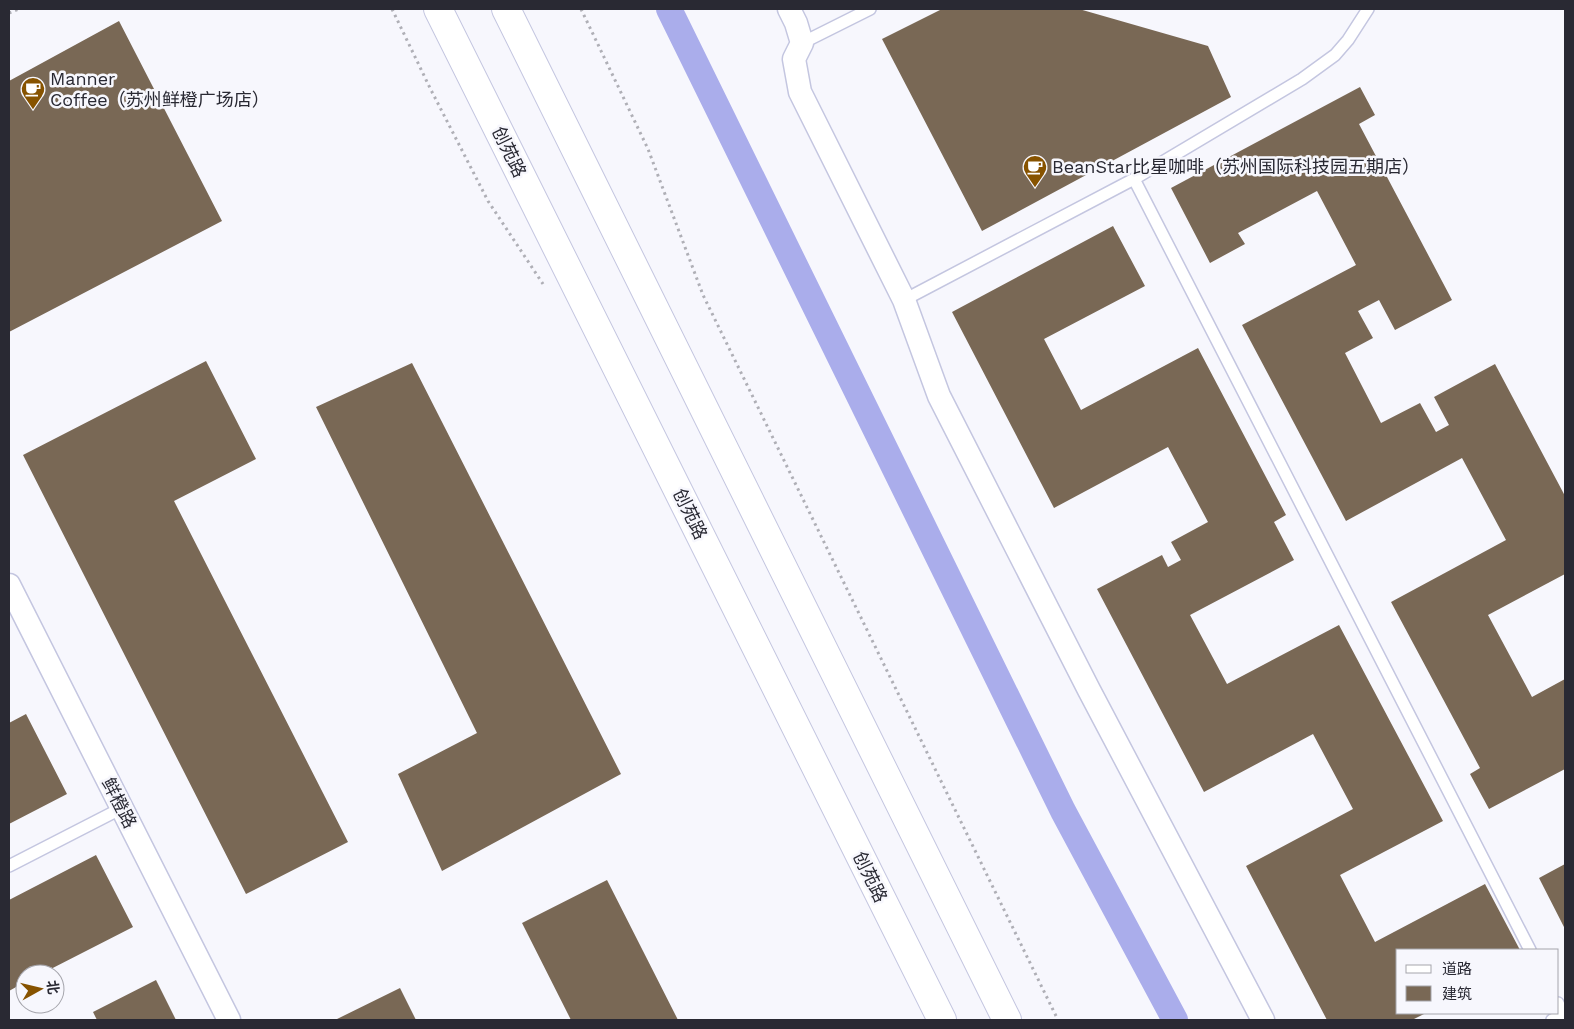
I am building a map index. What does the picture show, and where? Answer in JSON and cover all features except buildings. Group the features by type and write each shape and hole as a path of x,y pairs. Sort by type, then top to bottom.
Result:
{"main road":[{"name":"创苑路","path":"438,9 942,1020"},
{"path":"506,9 1007,1020"}],"street":[{"path":"789,9 796,23 802,43 794,59 800,92 904,300 939,396 1089,690 1262,1020"},
{"name":"鲜橙路","path":"9,585 229,1020"}],"lane":[{"path":"802,43 870,9"},
{"path":"904,300 1134,179 1302,79 1335,56 1368,9"},
{"path":"1134,179 1529,949"},
{"path":"9,866 122,808"},
{"path":"1552,1020 1564,1016"}],"path":[{"path":"9,12 19,9"},
{"path":"392,9 488,201 546,288"},
{"path":"581,9 648,149 703,295 1058,1020"}],"waterway":[{"path":"669,9 1063,811 1175,1020"}],"place":[{"name":"Manner Coffee（苏州鲜橙广场店）","path":"33,110"},
{"name":"BeanStar比星咖啡（苏州国际科技园五期店）","path":"1035,188"}]}
